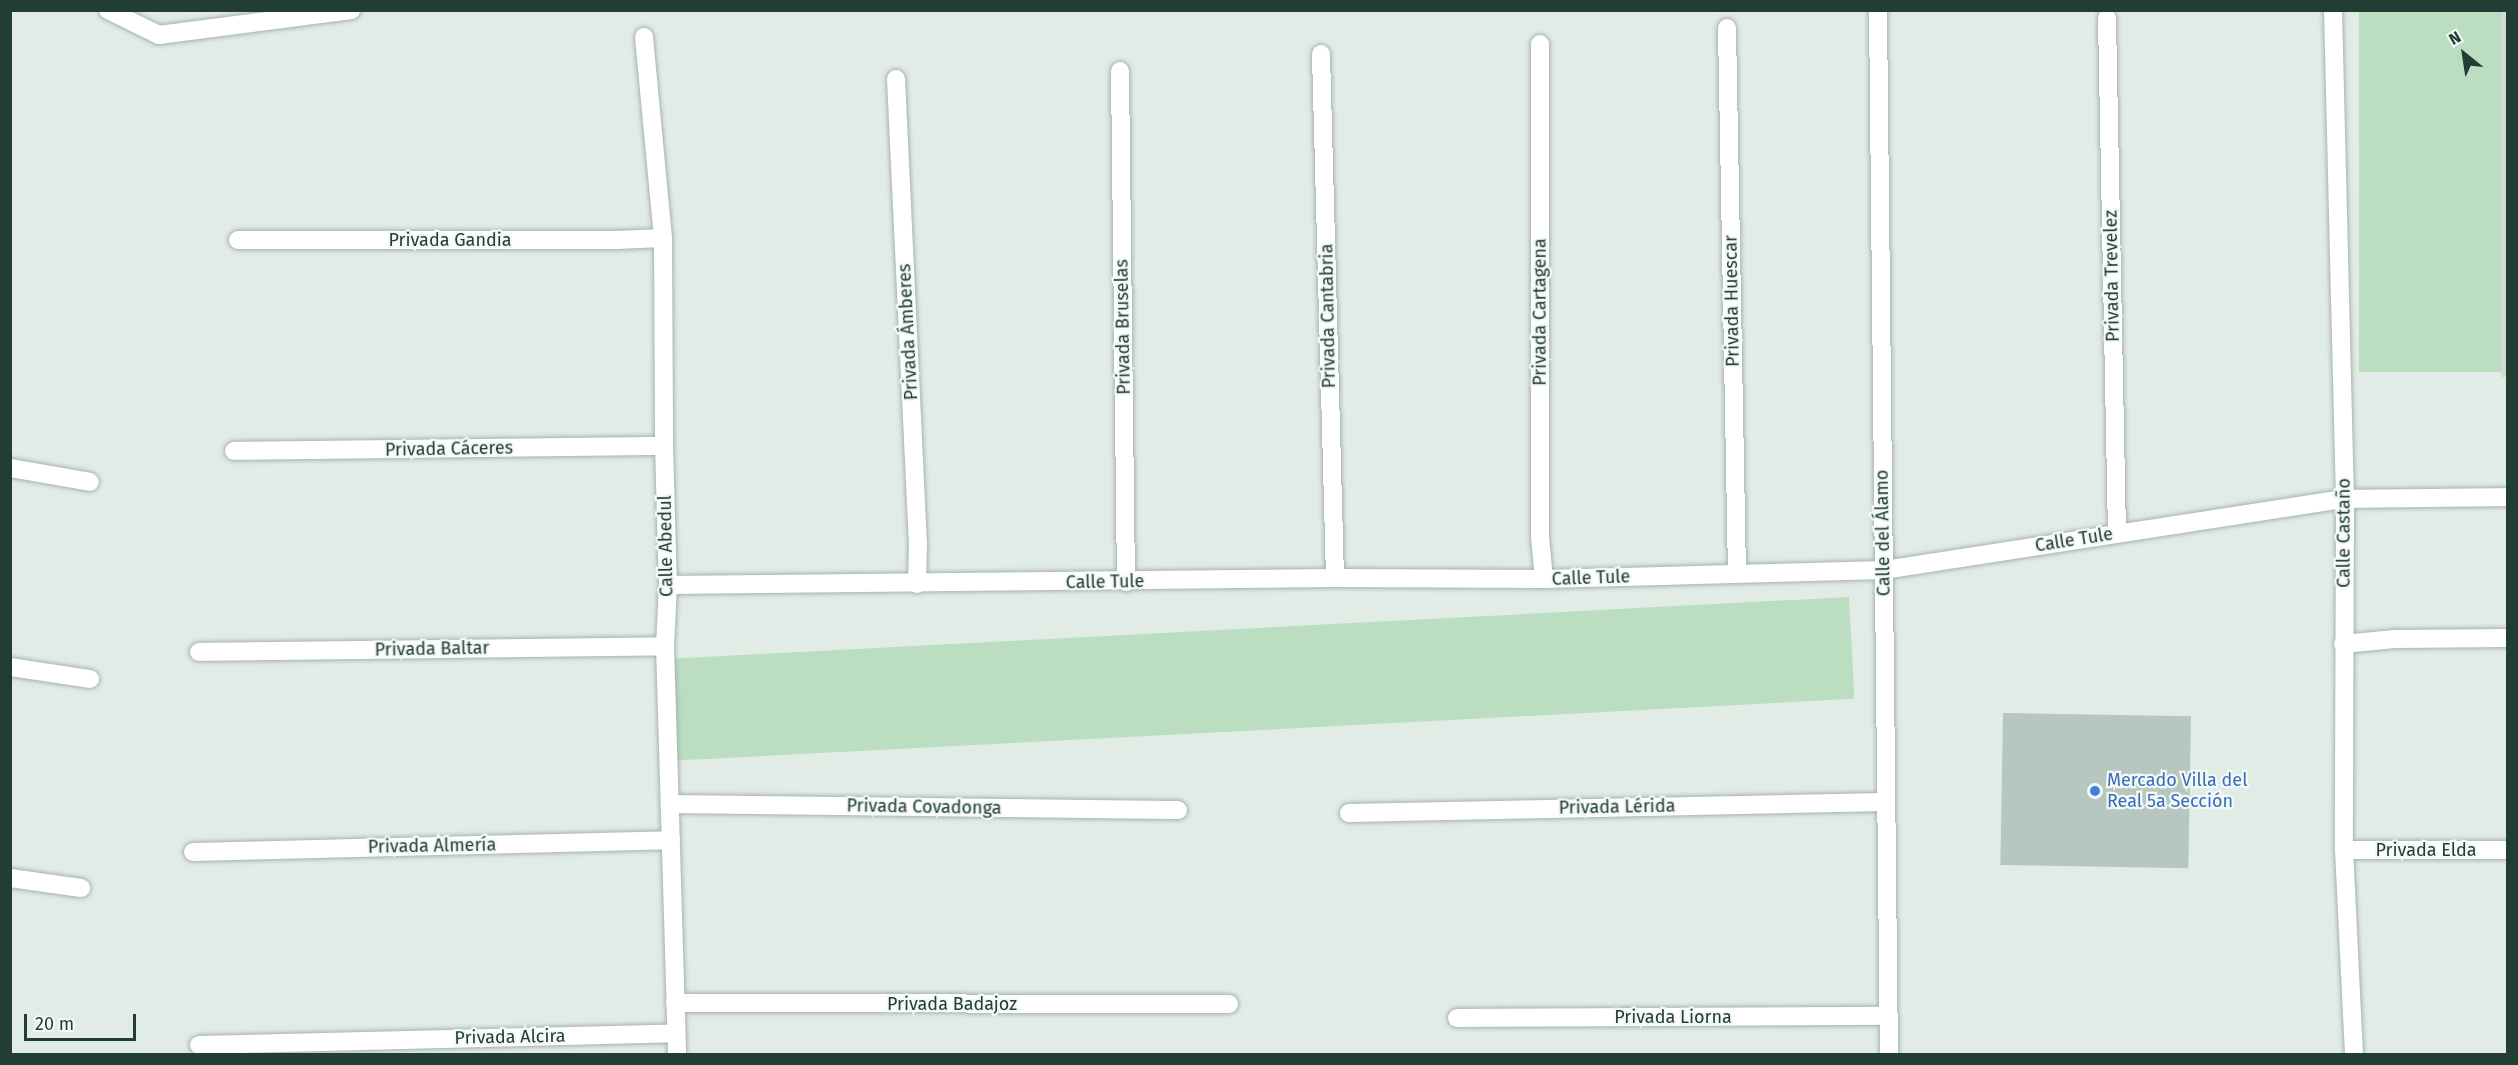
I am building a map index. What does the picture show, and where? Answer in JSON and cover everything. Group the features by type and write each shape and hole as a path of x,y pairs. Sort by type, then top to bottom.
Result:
{"street":[{"path":"108,10 159,35 351,10"},
{"name":"Calle del Álamo","path":"1878,10 1889,1054"},
{"name":"Calle Castaño","path":"2333,10 2346,499 2343,644 2344,850 2354,1054"},
{"name":"Privada Trevelez","path":"2107,18 2116,534"},
{"name":"Privada Huescar","path":"1727,28 1737,573"},
{"name":"Calle Abedul","path":"644,37 663,237 664,446 668,585 665,646 677,1054"},
{"name":"Privada Cartagena","path":"1540,44 1540,537 1544,579"},
{"name":"Privada Cantabria","path":"1321,54 1335,578"},
{"name":"Privada Bruselas","path":"1120,71 1126,582"},
{"name":"Privada Ámberes","path":"896,79 918,532 917,584"},
{"name":"Privada Gandia","path":"238,240 616,240 663,237"},
{"name":"Privada Cáceres","path":"234,451 664,446"},
{"path":"10,468 90,482"},
{"name":"Calle Tule","path":"668,585 1126,582 1335,578 1544,579 1884,570 2346,499 2508,497"},
{"path":"2343,644 2395,639 2508,638"},
{"name":"Privada Baltar","path":"199,652 665,646"},
{"path":"10,667 90,679"},
{"name":"Privada Lérida","path":"1349,813 1885,802"},
{"name":"Privada Covadonga","path":"670,804 1178,810"},
{"name":"Privada Almería","path":"193,852 671,840"},
{"name":"Privada Elda","path":"2344,850 2508,850"},
{"path":"10,878 81,888"},
{"name":"Privada Badajoz","path":"675,1004 1229,1004"},
{"name":"Privada Liorna","path":"1457,1018 1889,1016"},
{"name":"Privada Alcira","path":"199,1045 676,1033"}],"shaded area":[{"path":"2507,10 2508,377 2501,377 2502,11"}],"green space":[{"path":"2359,11 2502,11 2502,372 2359,372"},
{"path":"1849,597 1854,699 676,761 671,659"}],"building":[{"name":"Mercado Villa del Real 5a Sección","path":"2003,713 2191,716 2188,868 2000,865"}],"place":[{"name":"Mercado Villa del Real 5a Sección","path":"2095,791"}]}
